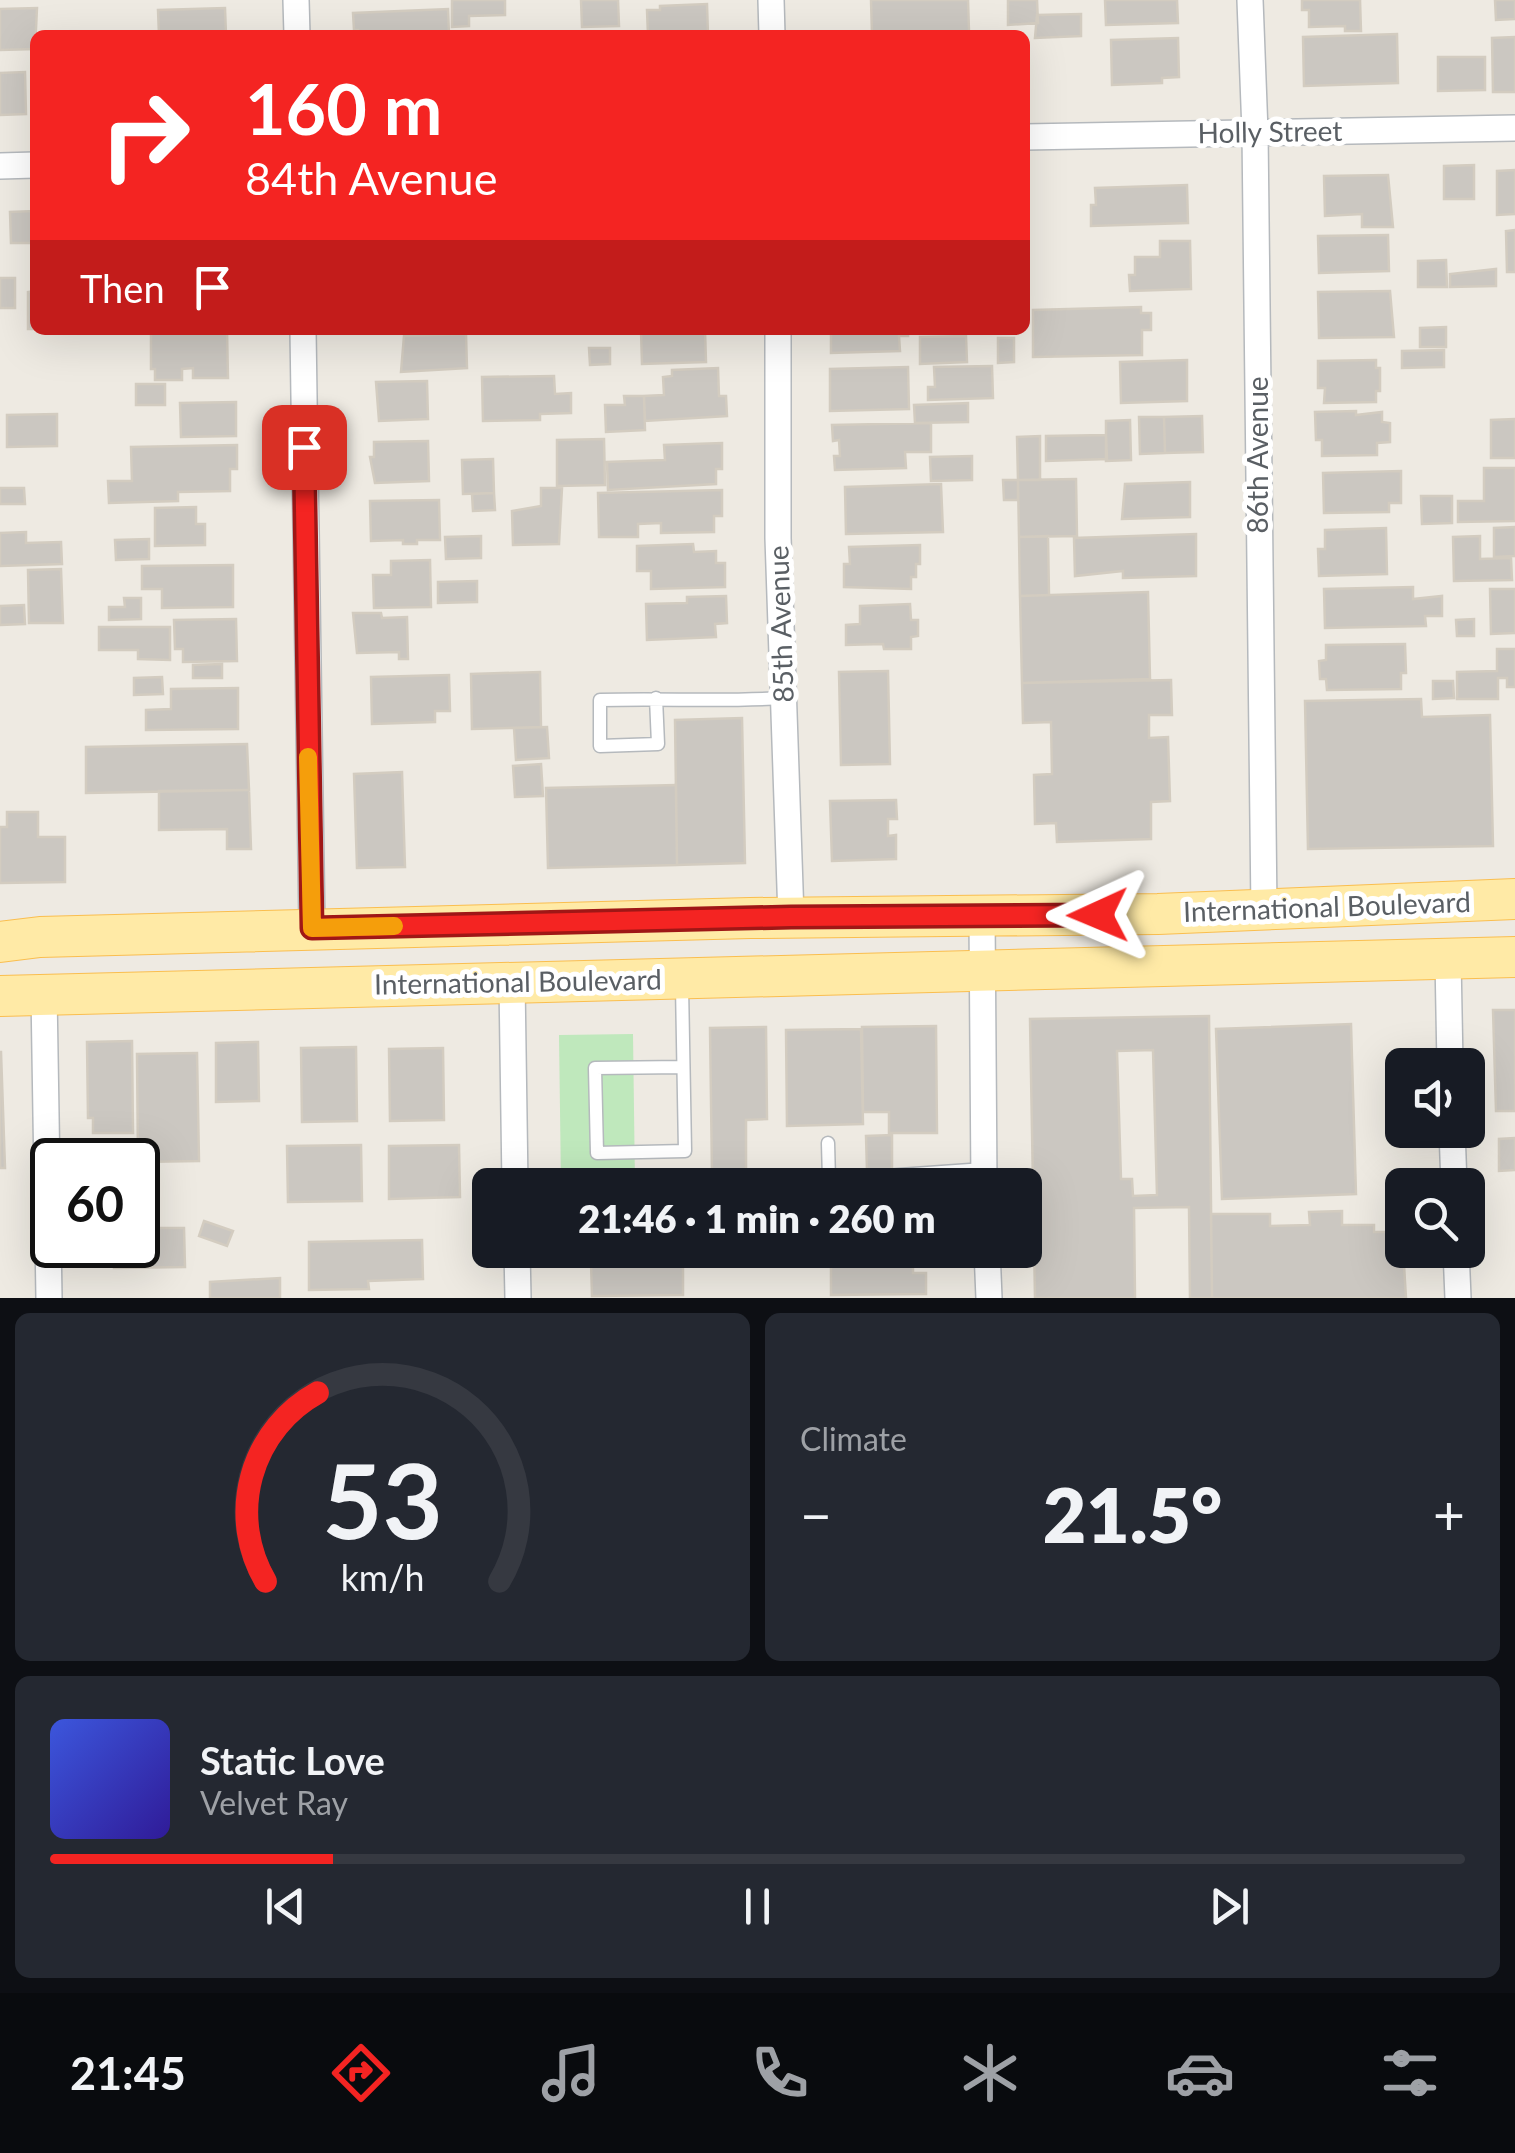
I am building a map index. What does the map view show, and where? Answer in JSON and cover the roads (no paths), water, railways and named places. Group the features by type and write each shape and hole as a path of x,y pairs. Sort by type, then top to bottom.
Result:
{"main road":[{"name":"International Boulevard","path":"0,942 40,937 312,928 1264,911 1515,900"},
{"name":"International Boulevard","path":"0,996 1515,956"}],"street":[{"path":"296,0 297,30"},
{"path":"771,0 772,30"},
{"name":"86th Avenue","path":"1250,0 1264,911"},
{"name":"Holly Street","path":"1030,137 1515,128"},
{"path":"0,166 30,165"},
{"path":"303,335 312,928"},
{"name":"85th Avenue","path":"778,335 783,698 791,917"},
{"path":"982,916 984,1168"},
{"path":"1448,959 1450,1048"},
{"path":"512,982 516,1168"},
{"path":"44,993 49,1298"},
{"path":"517,1268 518,1298"},
{"path":"987,1268 988,1298"},
{"path":"1457,1268 1458,1298"}],"lane":[{"path":"656,698 658,744 600,746 600,700 656,698 783,698"},
{"path":"682,978 685,1151 597,1153 595,1068 683,1066"},
{"path":"828,1143 829,1168"}]}
